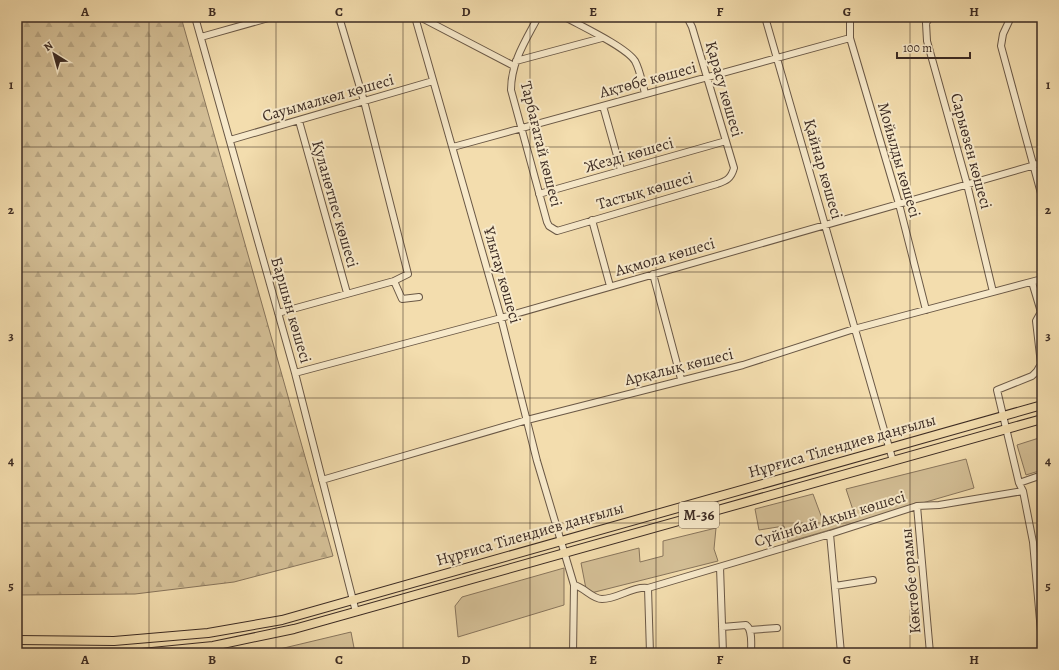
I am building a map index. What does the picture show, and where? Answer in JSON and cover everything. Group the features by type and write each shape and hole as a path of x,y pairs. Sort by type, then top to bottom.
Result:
{"main road":[{"name":"Нұрғиса Тілендиев даңғылы","path":"17,640 114,641 208,633 282,620 560,540 1042,405"},
{"name":"Нұрғиса Тілендиев даңғылы","path":"142,653 212,646 294,629 1042,419"},
{"path":"17,653 29,653"}],"street":[{"name":"Баршын көшесі","path":"195,17 295,373 356,612"},
{"path":"200,37 272,17"},
{"path":"278,313 394,281 408,274 364,101 340,17"},
{"name":"Ұлытау көшесі","path":"415,17 501,318 527,420 574,585 573,653"},
{"path":"420,17 515,64 602,38"},
{"name":"Тарбағатай көшесі","path":"538,17 515,64 511,76 511,90 547,222 549,226 557,231"},
{"path":"565,17 625,51 634,60 645,93"},
{"name":"Қарасу көшесі","path":"686,17 692,27 734,168"},
{"name":"Қайнар көшесі","path":"765,17 778,57 854,329 893,461"},
{"name":"Мойылды көшесі","path":"850,17 850,38 899,204 926,310"},
{"name":"Сарыөзен көшесі","path":"930,17 926,23 927,40 967,184 993,292"},
{"path":"1011,17 1003,34 1002,46 1042,198"},
{"name":"Ақтөбе көшесі","path":"453,147 522,129 645,93 850,38"},
{"name":"Сауымалкөл көшесі","path":"230,140 433,81"},
{"path":"603,106 621,170"},
{"name":"Қуланөтпес көшесі","path":"299,121 347,293"},
{"name":"Жезді көшесі","path":"539,194 726,141"},
{"name":"Ақмола көшесі","path":"295,373 501,318 1042,163"},
{"name":"Тастық көшесі","path":"557,231 726,181 732,176 734,168"},
{"path":"592,220 610,286"},
{"path":"653,274 682,379"},
{"name":"Арқалық көшесі","path":"322,480 527,420 548,416 589,403 682,379 743,365 854,329 1042,279"},
{"path":"394,281 402,299 419,297"},
{"path":"1032,282 1041,312 1036,321 1041,364 1034,374 997,390 1019,483 1023,491 1033,542 1042,644"},
{"path":"1019,483 1042,475"},
{"name":"Сүйінбай Ақын көшесі","path":"574,585 583,587 596,598 603,599 638,588 648,588 720,567 917,506 939,505 1023,491"},
{"name":"Көктөбе орамы","path":"917,506 930,653"},
{"path":"830,534 841,653"},
{"path":"720,567 723,653"},
{"path":"835,586 873,580"},
{"path":"648,588 650,653"},
{"path":"722,627 746,625 750,630 751,653"},
{"path":"750,630 777,628"}],"green space":[{"path":"17,17 181,17 333,556 234,582 135,594 17,595"},
{"path":"1042,437 1042,470 1026,475 1017,445"},
{"path":"966,459 974,488 788,542 784,526 759,530 755,509 813,494 823,521 854,513 846,489"},
{"path":"716,528 714,549 718,561 587,594 581,563 639,548 640,562 663,556 663,541"},
{"path":"564,568 564,605 458,637 455,606 462,597"},
{"path":"351,632 355,653 263,653"}]}
